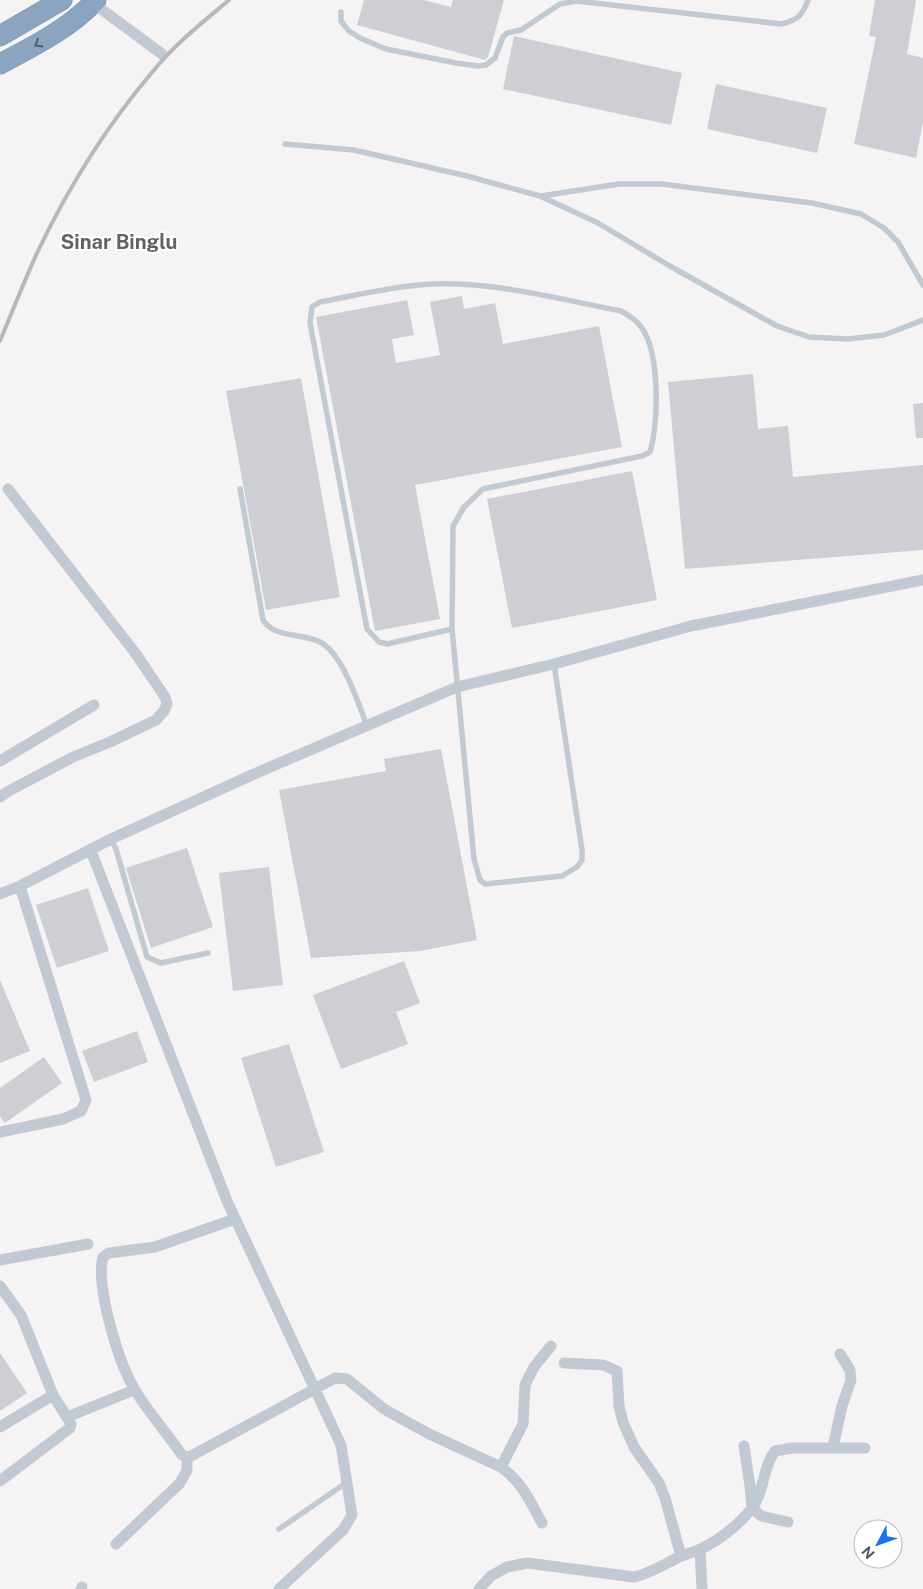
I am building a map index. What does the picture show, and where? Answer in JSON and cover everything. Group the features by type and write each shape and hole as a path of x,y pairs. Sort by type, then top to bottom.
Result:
{"highway":[{"path":"0,36 62,0"},
{"path":"0,64 41,42 74,20 95,2"}],"street":[{"path":"95,2 162,54"},
{"path":"0,797 72,757 110,742 156,720 167,704 165,696 136,654 8,489"},
{"path":"0,894 91,851 111,839 254,774 457,687 554,664 691,626 923,580"},
{"path":"0,761 94,705"},
{"path":"91,851 235,1219 341,1445 352,1515 343,1530 279,1589"},
{"path":"0,1132 63,1119 80,1111 86,1100 20,886"},
{"path":"187,1457 182,1454 134,1390 119,1355 106,1307 101,1264 103,1257 109,1253 155,1247 235,1219"},
{"path":"0,1260 88,1244"},
{"path":"0,1286 21,1315 53,1395 71,1424 70,1428 0,1481"},
{"path":"501,1467 523,1424 525,1385 534,1367 551,1346"},
{"path":"833,1447 842,1406 851,1380 850,1370 840,1354"},
{"path":"564,1363 603,1365 617,1371 619,1406 623,1422 634,1447 659,1483 681,1556"},
{"path":"187,1457 335,1378 347,1379 384,1409 429,1434 501,1467 509,1473 530,1497 542,1523"},
{"path":"67,1417 134,1390"},
{"path":"0,1427 53,1395"},
{"path":"744,1446 752,1508 761,1516 788,1522"},
{"path":"479,1589 491,1576 507,1567 527,1563 634,1577 650,1573 718,1539 752,1508 761,1491 770,1458 775,1451 792,1448 865,1448"},
{"path":"116,1544 180,1483 187,1470 187,1457"},
{"path":"700,1549 702,1589"}],"lane":[{"path":"341,12 341,21 348,31 386,49 478,66 486,65 494,58 506,33 521,30 560,4 576,1 781,24 794,21 804,10 808,0"},
{"path":"285,144 354,150 467,176 540,196 598,223 777,326 809,337 848,339 884,336 923,320"},
{"path":"540,196 619,184 662,184 812,203 861,214 884,228 898,242 923,285"},
{"path":"452,629 387,644 378,642 367,629 310,323 312,307 320,302 419,285 456,285 493,287 621,311 638,322 646,337 654,364 657,400 654,438 650,452 642,456 483,489 464,507 453,526 452,629 457,687 474,859 480,880 485,884 562,876 577,867 582,860 554,664"},
{"path":"240,489 263,620 271,628 282,633 301,635 321,642 328,649 347,674 367,726"},
{"path":"111,839 116,849 147,957 162,963 208,953"},
{"path":"279,1529 346,1483"}],"building":[{"path":"364,0 424,0 451,7 453,0 504,0 488,57 485,60 357,25"},
{"path":"875,0 916,0 907,54 923,58 923,122 916,158 854,144 876,37 869,36"},
{"path":"514,36 682,73 671,125 503,89"},
{"path":"716,84 827,108 817,153 707,129"},
{"path":"462,296 464,309 495,303 503,344 599,326 622,447 415,485 440,619 375,631 316,317 407,300 414,335 392,339 396,363 440,355 430,302"},
{"path":"753,374 758,429 788,426 793,477 923,465 923,550 685,569 668,382"},
{"path":"301,378 340,597 266,610 226,391"},
{"path":"923,403 923,438 916,438 913,404"},
{"path":"632,471 657,600 512,628 487,499"},
{"path":"441,749 477,940 420,951 311,958 279,790 386,771 384,759"},
{"path":"187,848 213,927 151,948 126,868"},
{"path":"269,867 283,985 233,991 219,873"},
{"path":"88,888 109,951 57,968 36,905"},
{"path":"404,961 420,1003 396,1012 408,1044 341,1069 313,995"},
{"path":"0,980 30,1051 0,1063"},
{"path":"137,1031 148,1062 94,1082 82,1051"},
{"path":"289,1044 324,1152 276,1167 241,1058"},
{"path":"44,1057 62,1083 5,1123 0,1117 0,1088"},
{"path":"0,1353 27,1393 0,1411"}],"railway":[{"path":"0,341 32,264 49,229 75,181 104,135 162,60 229,0"}],"district":[{"name":"Sinar Binglu","path":"119,242"}]}
